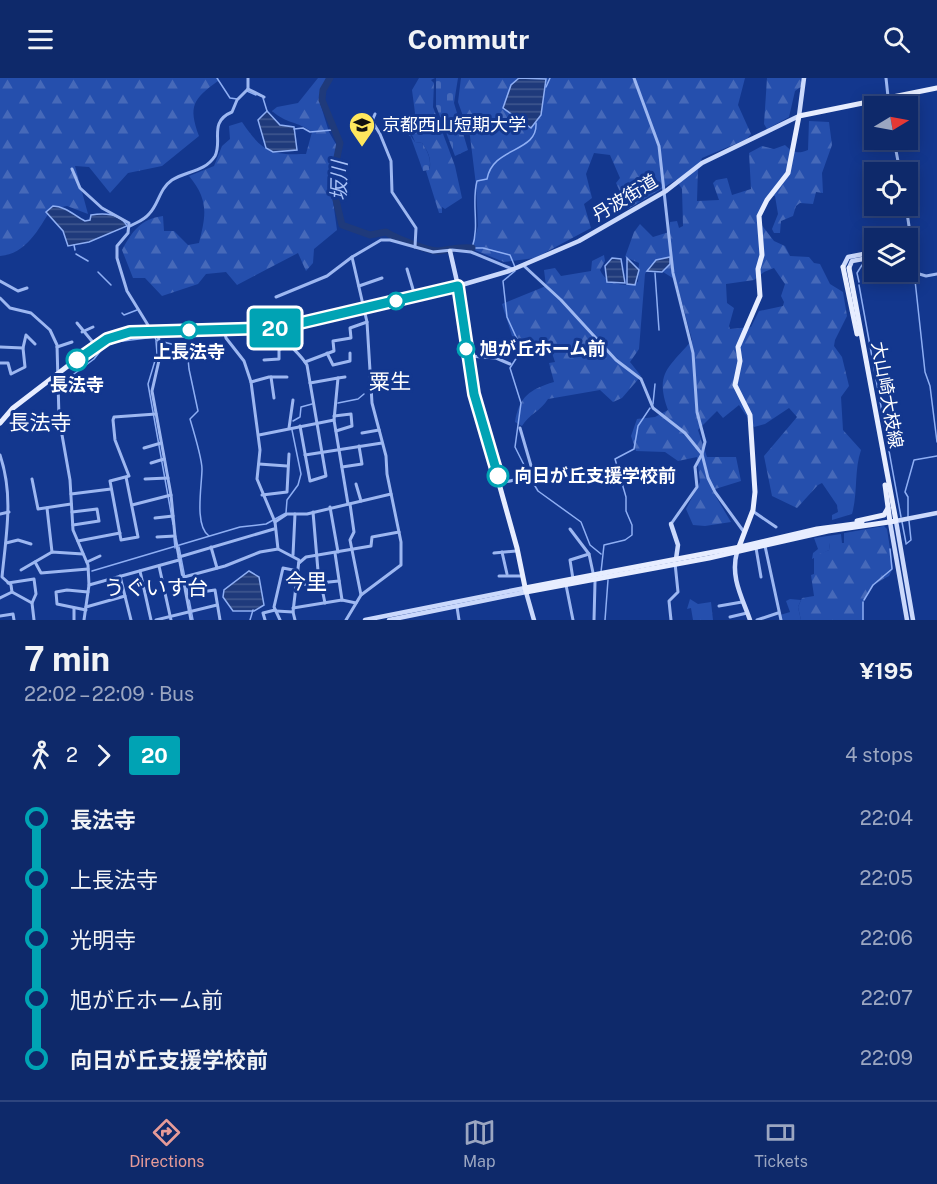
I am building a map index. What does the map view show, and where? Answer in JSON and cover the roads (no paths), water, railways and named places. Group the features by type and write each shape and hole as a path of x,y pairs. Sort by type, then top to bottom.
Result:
{"main road":[{"path":"888,96 937,89"},
{"path":"738,550 752,511 754,492 750,415 735,385 740,361 738,347 760,296 758,269 762,255 759,216 767,200 788,173 799,116 864,101"},
{"name":"大山崎大枝線","path":"846,268 888,507 893,521"},
{"name":"大山崎大枝線","path":"846,268 893,521"},
{"path":"0,423 13,408 96,346 117,335 151,330 279,328 458,286 467,356 480,417 500,483 526,590 756,548 828,531 893,521"},
{"path":"738,550 884,515 888,507"},
{"path":"837,525 893,521"},
{"path":"565,583 573,579 594,577"}],"street":[{"path":"130,226 140,222 151,212 160,192 170,182 199,170 211,161 217,150 218,126 225,115 232,112 237,100 247,90 248,78"},
{"path":"634,78 659,146 666,191 666,219 675,286 693,353 697,412 705,442 695,467 697,487 671,524 678,545 675,561 678,592 669,601 671,619 666,620"},
{"path":"799,116 804,78"},
{"path":"886,78 888,96"},
{"path":"247,90 264,97"},
{"path":"372,121 375,114"},
{"name":"丹波街道","path":"458,286 523,265 579,241 666,191 702,163 799,116"},
{"path":"357,123 372,121"},
{"path":"372,121 391,161 392,192 416,228 415,245"},
{"path":"72,169 80,188 102,208 126,219 130,226 128,233 117,246 117,258 127,291 151,330"},
{"path":"276,297 327,276 352,256 381,240 415,245 433,252 450,250 471,252 512,269"},
{"path":"450,250 458,286"},
{"path":"346,620 361,595 401,565 399,532 371,390 367,322 362,309 352,256"},
{"path":"846,268 852,261 864,257"},
{"path":"523,265 561,300 616,360 641,379 653,408 685,433 702,454 708,478 715,492 744,533"},
{"path":"407,269 415,296"},
{"path":"918,274 926,276 937,274"},
{"path":"359,286 382,278"},
{"path":"0,280 18,291 27,288"},
{"path":"0,298 10,308 31,313 50,330 57,347 58,418 71,494 73,525 88,569 89,585 84,620"},
{"path":"305,362 334,351 333,341 351,338 350,328 367,322"},
{"path":"77,323 82,332 96,346"},
{"path":"82,332 93,327"},
{"path":"279,328 287,345 301,355 305,362 310,383 326,476 310,482 300,426"},
{"path":"224,329 226,338 244,361 251,382 259,435 257,479 275,522 278,549"},
{"path":"158,330 160,356 152,387 171,495 175,536 185,576 191,620"},
{"path":"0,363 8,363 10,374 25,367 23,348 26,335 35,344"},
{"path":"57,347 72,342"},
{"path":"264,360 279,359 279,350 287,345"},
{"path":"0,347 23,348"},
{"path":"327,353 333,365 350,361 350,353"},
{"path":"467,356 496,358 510,364"},
{"path":"251,382 271,377 287,377"},
{"path":"271,377 274,398"},
{"path":"310,383 345,377"},
{"path":"338,378 334,418 354,532 350,540 361,595"},
{"path":"289,428 293,400"},
{"path":"126,477 110,481 121,540 138,537 126,477 129,476 115,440 114,417 156,414"},
{"path":"259,435 351,414 352,426 336,431"},
{"path":"500,483 534,476 520,428"},
{"path":"362,433 379,430"},
{"path":"144,448 161,443"},
{"path":"305,455 382,443"},
{"path":"342,467 362,464 359,447"},
{"path":"262,495 287,492 289,454"},
{"path":"0,455 6,472 9,512 2,577 12,592 32,603"},
{"path":"151,463 164,459"},
{"path":"259,464 288,466"},
{"path":"145,479 168,478"},
{"path":"32,479 38,509 71,504"},
{"path":"357,484 361,501"},
{"path":"71,494 111,489"},
{"path":"275,522 287,514 314,512 391,494"},
{"path":"132,505 171,495"},
{"path":"330,507 342,600"},
{"path":"47,508 52,552"},
{"path":"72,512 97,508 99,521 73,525"},
{"path":"752,511 776,527"},
{"path":"0,514 9,512"},
{"path":"314,512 318,572"},
{"path":"893,521 937,513"},
{"path":"293,555 295,514"},
{"path":"155,518 173,516"},
{"path":"893,521 907,620"},
{"path":"893,521 913,620"},
{"path":"89,585 274,529"},
{"path":"570,529 589,554 594,577 594,620"},
{"path":"0,533 8,532"},
{"path":"299,563 306,557 371,546 372,537 399,532"},
{"path":"78,542 120,533"},
{"path":"157,537 175,536"},
{"path":"6,543 18,540 31,544"},
{"path":"765,546 781,620"},
{"path":"211,547 217,568"},
{"path":"756,548 761,577"},
{"path":"185,576 217,568 260,552 278,549 293,555 299,563 293,610 295,620"},
{"path":"738,550 734,571 742,602 750,620"},
{"path":"494,553 518,551"},
{"path":"21,570 52,552 84,554"},
{"path":"502,552 508,574"},
{"path":"573,579 570,560 589,554"},
{"path":"87,562 100,556"},
{"path":"35,562 41,573 88,569"},
{"path":"159,565 171,618"},
{"path":"280,620 275,610 283,568 299,571"},
{"path":"140,571 151,620"},
{"path":"499,576 508,574 522,576"},
{"path":"120,576 131,620"},
{"path":"8,583 34,579 36,594 32,603 34,620"},
{"path":"298,585 339,581"},
{"path":"565,583 573,620"},
{"path":"321,584 325,603"},
{"path":"88,592 67,590 56,592 57,604 86,608 125,596"},
{"path":"188,594 215,590 220,620"},
{"path":"389,620 526,590 534,620"},
{"path":"0,598 12,592"},
{"path":"265,620 263,613 275,610 293,610 342,600 356,603"},
{"path":"719,606 742,602"},
{"path":"156,620 217,605"},
{"path":"365,620 456,605"},
{"path":"456,605 459,620"},
{"path":"74,608 74,620"},
{"path":"730,617 747,612"},
{"path":"757,620 778,613"},
{"path":"0,616 14,614 14,620"}],"waterway":[{"path":"217,78 230,98 237,99"},
{"name":"坂川","path":"330,78 323,90 322,100 340,143 336,162 336,200 342,225 370,235 386,232 435,251 472,248"},
{"path":"546,87 550,78"},
{"path":"247,91 256,95"},
{"path":"263,98 267,111"},
{"path":"515,267 510,255 483,248 472,248 475,231 475,189 477,181 487,179 491,168 497,161 530,140 535,133 536,123"},
{"path":"294,129 303,128 310,132 332,130"},
{"path":"74,245 75,250"},
{"path":"76,254 88,261"},
{"path":"859,282 857,273 864,264"},
{"path":"515,271 503,281 507,317 517,339 517,357 510,368 521,403 515,447 538,491 581,522 590,545 601,554"},
{"path":"98,272 111,285"},
{"path":"655,273 659,330"},
{"path":"915,282 925,372 930,386 937,442"},
{"path":"859,285 901,517"},
{"path":"122,313 124,315 137,310"},
{"path":"66,380 94,359 107,343 155,337 156,340 187,348 198,411 190,419 202,464 200,515 204,531 209,536"},
{"path":"156,341 157,354 148,384 173,524"},
{"path":"653,404 655,384"},
{"path":"338,403 358,399 364,394"},
{"path":"293,421 300,417 301,407 312,404"},
{"path":"601,572 604,545 625,540 632,535 632,525 626,511 626,497 615,459 634,449 638,426 650,408"},
{"path":"92,571 240,527 266,524 286,513 287,500 298,485 301,474 292,430"},
{"path":"908,517 908,497 905,492 914,460 937,456"},
{"path":"906,544 911,540 909,521"},
{"path":"902,522 906,543"},
{"path":"174,538 175,548"},
{"path":"179,547 193,620"},
{"path":"864,600 873,585 892,569 890,549"},
{"path":"605,620 608,580"},
{"path":"863,602 863,620"},
{"path":"250,620 253,610"}],"place":[{"name":"京都西山短期大学","path":"362,148"},
{"name":"上長法寺","path":"189,330"},
{"name":"旭が丘ホーム前","path":"466,349"},
{"name":"長法寺","path":"77,360"},
{"name":"向日が丘支援学校前","path":"498,476"}],"district":[{"name":"粟生","path":"390,382"},
{"name":"長法寺","path":"40,423"},
{"name":"今里","path":"306,582"},
{"name":"うぐいす台","path":"156,588"}]}
